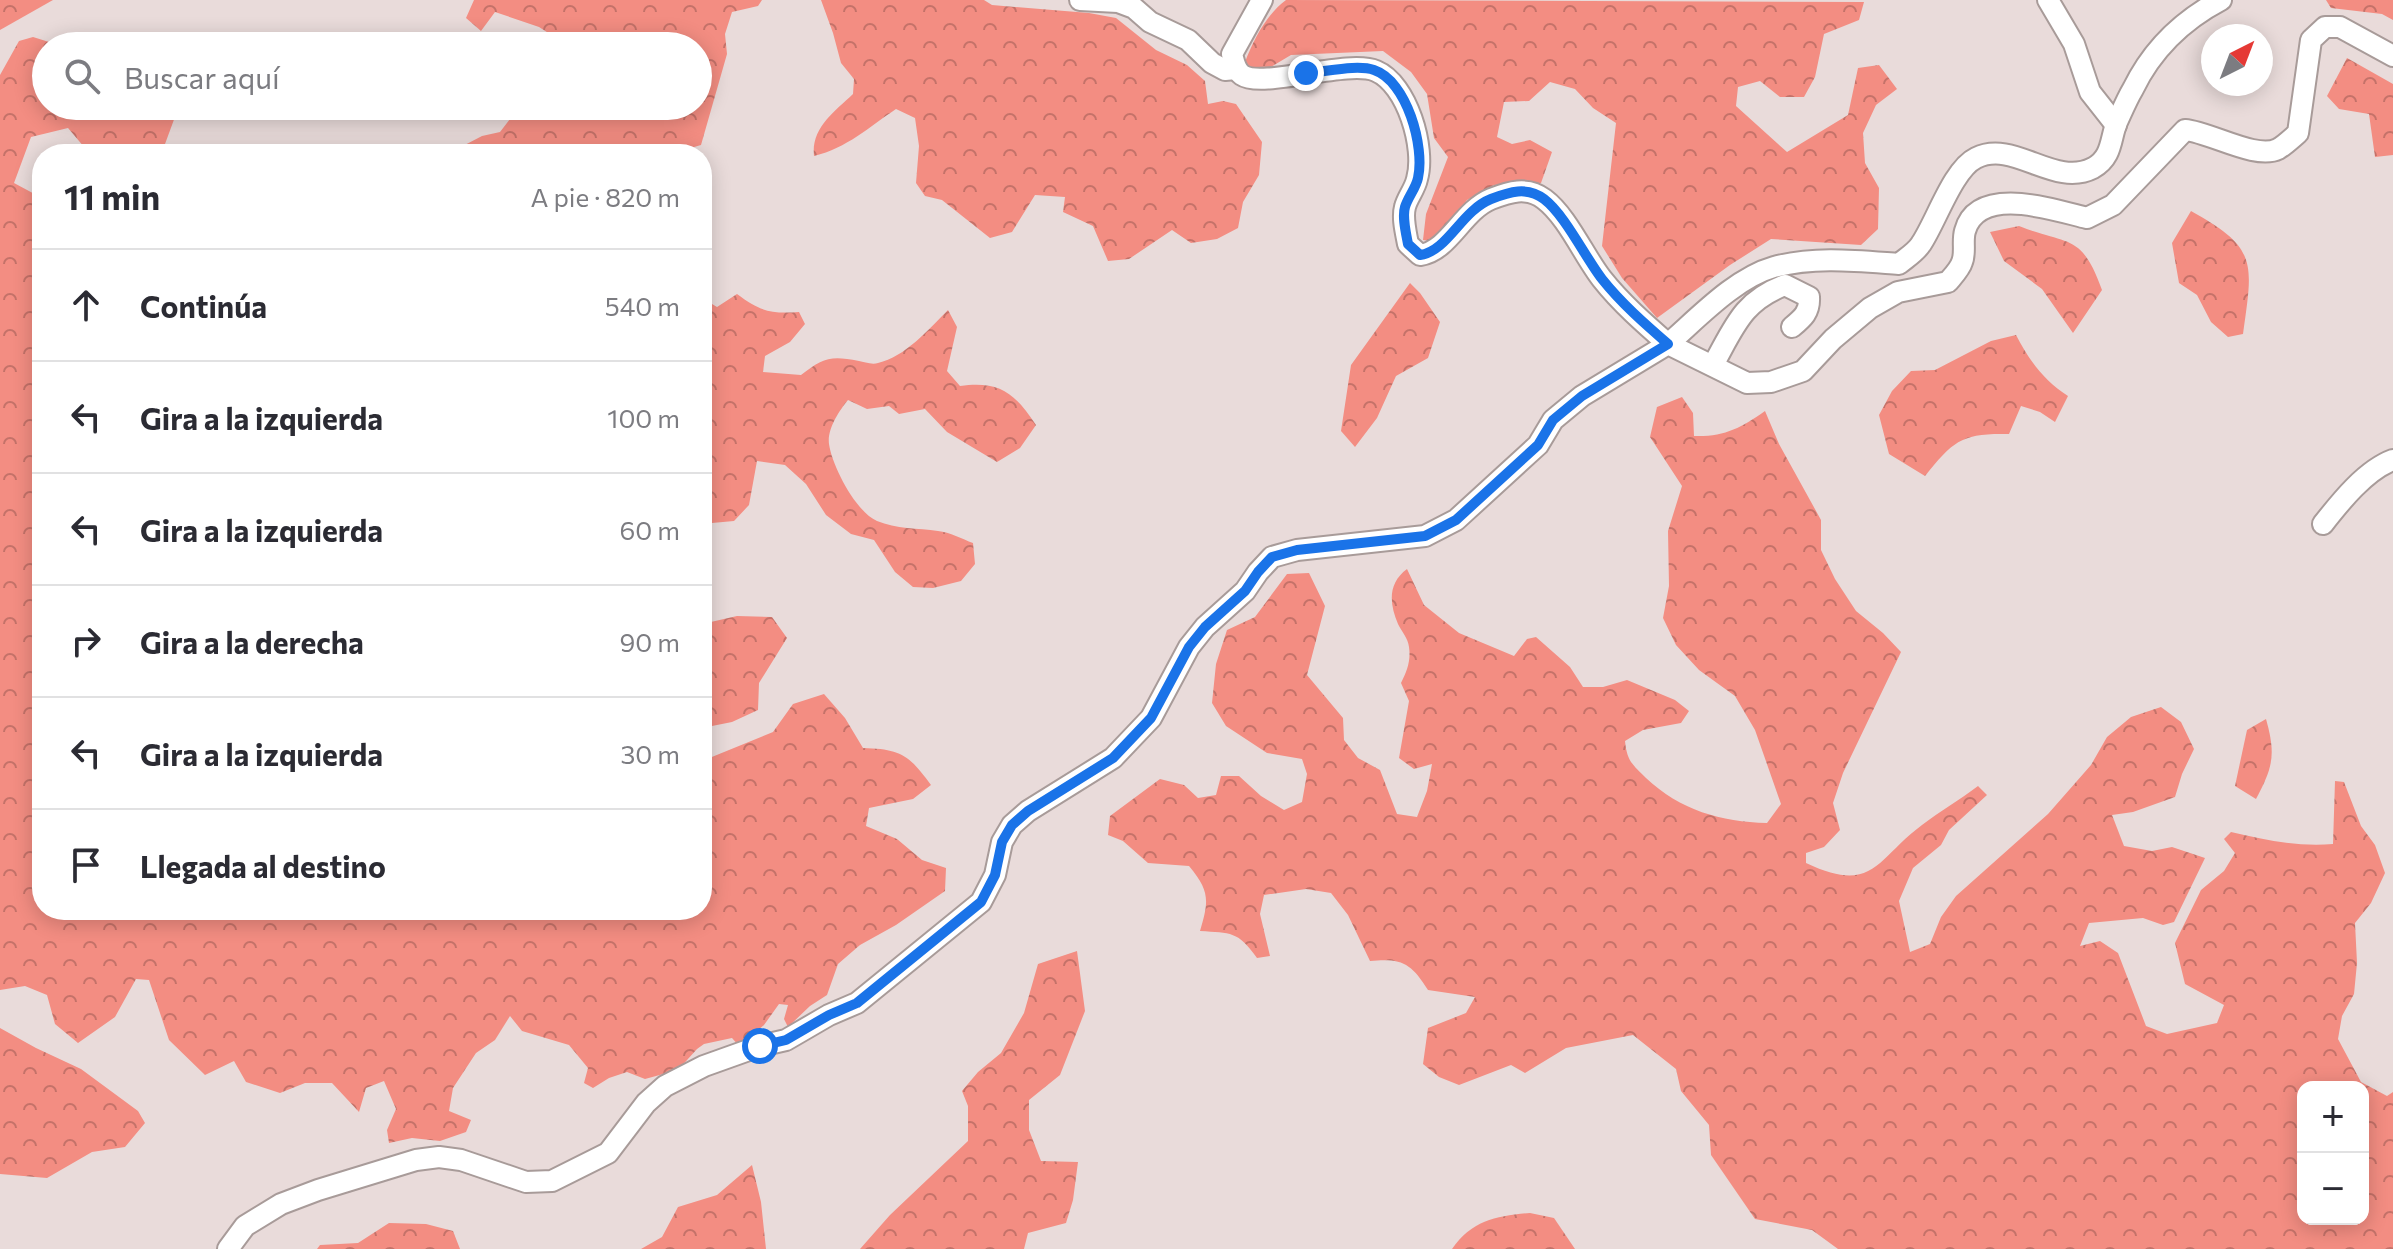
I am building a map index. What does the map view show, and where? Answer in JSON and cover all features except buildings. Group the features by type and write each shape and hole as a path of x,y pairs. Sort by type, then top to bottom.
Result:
{"street":[{"path":"1080,0 1118,2 1134,8 1150,22 1188,40 1212,63 1225,70 1236,69"},
{"path":"1262,0 1237,40 1232,54 1236,69 1243,76 1254,80 1364,68 1377,71 1394,82 1404,97 1418,154 1418,178 1404,209 1408,244 1420,255 1431,254 1465,216 1488,201 1527,191 1543,198 1554,210 1603,280 1639,319 1668,344 1747,383 1771,382 1803,371 1833,339 1870,308 1898,292 1948,282 1962,263 1965,231 1974,214 1996,203 2019,204 2087,218 2113,205 2185,130 2201,131 2251,150 2275,151 2298,133 2311,40 2325,27 2340,27 2393,56"},
{"path":"2048,0 2074,44 2090,92 2116,125"},
{"path":"228,1249 245,1226 281,1204 416,1160 439,1157 526,1182 552,1181 608,1153 646,1103 665,1086 704,1066 786,1040 857,1003 981,902 995,875 1002,842 1012,825 1028,811 1113,758 1151,718 1189,647 1205,627 1245,591 1272,557 1297,550 1425,536 1456,520 1538,445 1553,420 1582,396 1668,344 1731,289 1773,267 1830,259 1899,264 1920,248 1958,178 1973,159 1995,151 2073,173 2094,167 2112,146 2116,125 2134,86 2158,48 2197,13 2221,0"},
{"path":"1713,365 1749,305 1767,292 1785,285 1809,297 1810,306 1805,316 1792,327"},
{"path":"2323,524 2340,502 2383,463 2393,460"}],"green space":[{"path":"0,0 53,0 0,30"},
{"path":"474,0 762,0 758,6 732,12 725,34 727,54 712,106 712,32 547,32 495,12 481,31 466,18"},
{"path":"821,0 984,0 992,5 1116,18 1156,50 1187,65 1205,81 1208,104 1223,101 1236,104 1262,142 1259,175 1243,202 1238,228 1217,239 1191,243 1172,230 1129,259 1108,261 1093,226 1063,212 1065,197 1035,195 1012,232 990,238 942,200 925,196 916,183 919,146 915,118 896,109 847,142 814,156 820,129 853,94 854,79 841,63"},
{"path":"1286,0 1864,2 1859,20 1824,34 1815,77 1804,97 1780,97 1760,81 1738,87 1736,106 1787,152 1848,115 1858,68 1879,65 1897,89 1876,105 1863,133 1865,163 1879,188 1878,229 1861,245 1771,239 1657,318 1622,278 1602,246 1616,123 1593,108 1575,89 1550,82 1529,101 1504,102 1497,137 1512,144 1530,140 1552,152 1541,183 1494,185 1467,200 1437,242 1423,240 1426,214 1448,157 1434,138 1427,94 1411,72 1383,51 1291,55 1266,70 1252,71 1245,62 1252,45 1267,20"},
{"path":"2326,0 2393,0 2393,20 2382,14 2331,8"},
{"path":"32,37 32,120 174,120 165,144 82,144 68,128 31,137 14,183 32,193 32,920 712,920 712,757 773,732 793,704 824,694 845,718 863,748 887,750 903,756 931,785 913,799 869,808 866,826 897,839 922,860 946,868 945,891 896,925 860,945 838,964 827,995 788,1027 784,1019 788,1005 779,1004 764,1025 739,1046 732,1038 704,1044 678,1070 645,1079 627,1072 593,1088 584,1083 588,1068 569,1045 522,1031 510,1016 495,1040 476,1053 453,1088 449,1111 471,1120 466,1132 440,1141 412,1138 389,1143 387,1130 396,1109 384,1081 366,1088 359,1112 332,1083 305,1083 280,1093 246,1082 234,1061 205,1075 169,1040 149,980 136,979 115,1017 78,1043 55,1024 47,995 25,986 0,990 0,75 19,41"},
{"path":"2347,58 2393,84 2393,155 2375,157 2369,114 2339,109 2327,96"},
{"path":"509,120 708,120 701,144 467,144 500,132"},
{"path":"2191,211 2229,236 2246,259 2249,290 2243,334 2228,337 2211,322 2197,295 2179,283 2172,243"},
{"path":"2019,226 2071,244 2087,258 2094,271 2102,290 2073,333 2042,289 2004,261 1990,232"},
{"path":"1410,283 1440,322 1428,358 1396,376 1377,418 1355,447 1341,431 1351,365"},
{"path":"737,294 766,310 799,312 805,324 790,342 765,356 763,372 801,375 827,359 841,358 873,364 888,360 916,341 948,310 957,327 947,371 960,386 995,387 1020,404 1036,425 1020,448 997,462 947,432 925,409 899,414 889,406 867,409 848,400 832,426 829,444 846,487 869,516 884,524 942,532 973,543 975,564 961,581 933,588 913,587 895,572 874,540 851,534 826,515 806,484 785,465 757,461 749,505 734,521 712,523 712,304 717,307"},
{"path":"2016,335 2038,369 2068,396 2055,422 2040,412 2021,406 2009,434 1980,435 1960,441 1925,476 1889,454 1879,415 1892,391 1911,371 1935,370 1991,341"},
{"path":"1682,397 1693,413 1694,436 1732,430 1765,411 1779,444 1821,520 1821,550 1835,579 1856,611 1901,652 1843,773 1833,803 1840,830 1824,847 1806,853 1806,863 1829,872 1860,874 1872,869 1922,825 1978,786 1987,795 1949,830 1941,845 1913,868 1899,901 1910,952 1930,944 1941,917 1956,896 2048,814 2091,765 2107,737 2131,717 2161,707 2181,722 2194,749 2175,797 2133,812 2112,815 2124,846 2152,851 2172,847 2205,858 2174,922 2163,925 2143,918 2089,923 2080,946 2100,941 2118,953 2146,1026 2167,1034 2217,1023 2224,1005 2185,984 2175,943 2201,890 2224,871 2235,853 2224,839 2231,832 2294,844 2333,844 2335,781 2344,782 2361,826 2375,845 2385,873 2371,903 2355,923 2357,963 2354,994 2342,1016 2338,1039 2360,1081 2297,1081 2297,1225 2369,1225 2369,1086 2387,1096 2393,1092 2393,1249 1838,1249 1812,1230 1755,1219 1711,1155 1709,1125 1681,1091 1676,1069 1633,1035 1566,1048 1525,1073 1511,1065 1459,1085 1439,1077 1423,1064 1428,1028 1466,1013 1475,997 1428,990 1405,964 1390,960 1370,961 1348,915 1331,893 1306,889 1264,895 1260,914 1270,956 1257,958 1233,935 1200,931 1206,897 1201,882 1189,866 1148,863 1123,841 1108,835 1110,816 1160,779 1184,785 1198,798 1216,795 1221,776 1239,776 1261,796 1284,810 1302,802 1307,774 1302,759 1267,753 1226,726 1212,703 1216,664 1227,630 1255,617 1287,574 1309,573 1325,606 1307,675 1343,718 1344,740 1358,758 1380,770 1397,814 1417,817 1427,791 1432,764 1414,769 1399,758 1409,701 1401,683 1408,666 1409,652 1395,616 1392,594 1396,581 1407,569 1424,605 1459,633 1514,656 1527,639 1536,637 1570,667 1583,687 1603,687 1627,680 1675,700 1689,711 1681,723 1643,730 1625,741 1634,765 1659,789 1687,806 1717,817 1767,823 1781,804 1755,730 1735,696 1699,670 1676,645 1663,618 1669,586 1668,531 1682,486 1650,437 1657,407"},
{"path":"737,616 772,617 787,638 759,683 758,710 732,722 712,726 712,622"},
{"path":"2266,719 2271,760 2256,799 2235,786 2247,730"},
{"path":"1077,951 1085,1011 1060,1075 1029,1100 1029,1130 1041,1161 1078,1162 1073,1200 1066,1223 1028,1233 1024,1249 860,1249 890,1215 968,1141 968,1106 962,1091 978,1072 1001,1053 1024,1013 1038,964"},
{"path":"0,1028 81,1069 138,1111 145,1123 125,1147 92,1152 47,1178 0,1174"},
{"path":"752,1165 761,1202 766,1249 641,1249 662,1237 678,1207 717,1195"},
{"path":"1530,1213 1554,1218 1575,1249 1452,1249 1468,1232 1486,1221"},
{"path":"389,1223 426,1224 453,1231 460,1249 317,1249 320,1245 358,1243"}],"route":[{"path":"760,1046 786,1040 857,1003 981,902 995,875 1002,842 1012,825 1028,811 1113,758 1151,718 1189,647 1205,627 1245,591 1272,557 1297,550 1425,536 1456,520 1538,445 1553,420 1582,396 1668,344 1639,319 1603,280 1543,198 1527,191 1488,201 1465,216 1431,254 1420,255 1408,244 1404,209 1418,178 1418,154 1404,97 1394,82 1377,71 1364,68 1306,73"}]}
